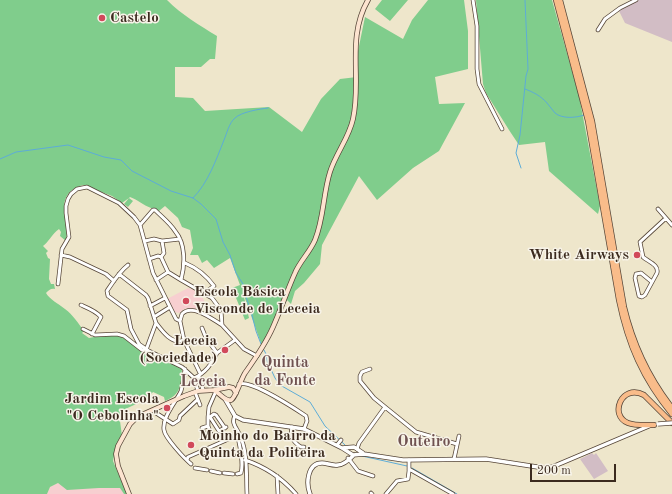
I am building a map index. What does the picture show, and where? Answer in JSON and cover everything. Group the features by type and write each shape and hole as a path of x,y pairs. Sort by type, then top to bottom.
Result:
{"main road":[{"path":"215,391 224,398 231,400 235,396 240,380 257,356 273,327 295,272 316,238 330,172 334,160 352,125 355,101 356,39 361,15 368,0"},
{"path":"556,0 586,112 619,300 626,330 631,346 642,369 654,390 672,414"},
{"path":"560,0 592,121 630,330 649,375 672,408"},
{"path":"129,494 116,460 116,454 118,446 134,419 200,390 215,391 228,387 240,380"},
{"path":"228,387 234,390 235,396"},
{"path":"224,398 223,393 228,387"},
{"path":"656,424 632,424 624,421 620,416 619,410 619,404 622,398 631,392 638,392 644,395 672,423"}],"street":[{"path":"473,0 477,26 477,69 480,84 502,129"},
{"path":"598,30 605,18 636,0"},
{"path":"58,284 62,249 70,237 66,213 68,199 77,189 87,187 119,203 130,212 140,225 156,280 176,319 180,321"},
{"path":"658,209 672,225"},
{"path":"140,225 153,210 155,210 176,232 180,239 184,263 181,280"},
{"path":"652,282 641,273 636,274 635,278 639,296 642,297 645,295 652,282 658,270 643,257 640,242 666,218"},
{"path":"145,241 154,239 162,242 180,239"},
{"path":"149,258 160,257 164,253 162,242"},
{"path":"142,247 146,245"},
{"path":"61,255 70,257 106,274 108,278 114,281"},
{"path":"160,257 168,272 212,298 219,306 222,314 222,325"},
{"path":"184,263 194,267 204,274 214,286 204,293"},
{"path":"128,265 121,271 107,293 127,310 133,333 139,344 185,369 194,378 200,390"},
{"path":"156,280 168,272"},
{"path":"119,274 146,295 156,323 164,334 176,341 184,340"},
{"path":"150,306 165,298"},
{"path":"81,305 93,310 101,317 92,334"},
{"path":"154,317 170,307"},
{"path":"156,413 173,424 179,420 180,416 197,400 200,390 200,374 184,340 180,321 182,314 188,310 202,313 222,325 251,356 252,363"},
{"path":"148,350 156,323"},
{"path":"202,328 208,342 217,353"},
{"path":"83,329 100,336 117,334 124,336 142,350 146,352 148,350"},
{"path":"194,378 214,362 217,353 235,340"},
{"path":"247,352 257,356"},
{"path":"185,369 182,386 168,414 164,430 166,435 191,464"},
{"path":"370,369 362,372 360,381 374,398 416,432 457,444"},
{"path":"240,380 272,396 306,416 307,422 304,429"},
{"path":"208,426 209,407 215,391"},
{"path":"233,410 235,396"},
{"path":"224,398 233,410 235,416 232,424 238,437 245,460 247,494"},
{"path":"197,400 200,405"},
{"path":"355,455 359,443 385,407"},
{"path":"214,414 216,415 225,427 219,431 209,417 214,414"},
{"path":"235,416 243,420 304,429 339,442 358,471 373,476"},
{"path":"310,494 308,483 310,472 314,466 320,463 338,465 348,457 355,455 364,454 391,459 409,460 486,459 544,468 552,467 592,449 656,424 672,423"},
{"path":"292,427 291,434 294,442 304,447"},
{"path":"454,460 459,436"},
{"path":"237,474 241,473 242,469 242,454 238,437"},
{"path":"187,460 188,457 232,438"},
{"path":"348,457 349,449 359,443"},
{"path":"342,448 352,447 364,454"},
{"path":"245,460 264,468 277,476 296,494"},
{"path":"386,494 397,481 408,479 410,469 409,460"},
{"path":"195,468 206,470"},
{"path":"410,469 453,494"},
{"path":"211,471 220,473"},
{"path":"224,473 233,474"},
{"path":"277,476 278,494"}],"shaded area":[{"path":"638,0 672,0 672,42 625,23 619,11"},
{"name":"Escola Básica Visconde de Leceia","path":"188,288 199,292 206,304 196,309 188,308 179,313 175,312 167,299"},
{"path":"592,453 594,455 596,453 608,471 594,479 580,459"},
{"path":"58,483 99,488 121,488 124,494 47,494 50,487"}],"green space":[{"path":"0,0 167,0 197,24 217,36 215,59 210,59 201,67 175,67 175,97 193,98 205,111 269,107 302,132 321,99 340,79 357,77 358,51 365,17 403,39 412,20 428,0 464,0 468,31 468,69 435,77 439,104 465,103 439,151 413,168 377,200 359,176 322,245 320,264 295,291 291,304 287,300 262,346 243,293 249,318 245,320 232,288 240,285 230,258 214,268 207,260 202,263 198,255 190,255 193,248 190,230 182,227 178,218 165,206 159,211 130,197 122,203 112,196 83,185 73,189 67,195 64,210 67,226 66,241 60,236 61,232 59,229 43,246 48,251 46,253 50,259 49,279 51,284 54,284 55,289 52,289 46,293 52,300 75,319 84,331 82,333 89,338 109,334 122,336 145,354 151,354 182,368 180,388 171,398 165,401 164,397 153,392 147,399 121,411 120,421 122,436 115,451 113,461 127,494 124,494 120,488 67,490 58,483 50,487 47,494 0,494"},
{"path":"382,0 408,0 390,21 375,9"},
{"path":"476,0 552,0 579,96 600,206 598,214 549,171 545,142 519,145 486,93 483,84"},
{"path":"129,198 133,201 128,207 124,204"}],"waterway":[{"path":"521,168 516,153 520,135 528,69 525,0"},
{"path":"525,89 542,98 558,115 569,117 584,115"},
{"path":"193,198 211,171 228,128 233,120 246,112 268,108"},
{"path":"0,159 16,152 68,145 104,157 121,160 132,171 171,191 193,198 216,219 223,242 230,255 236,273 243,284 261,344"},
{"path":"264,350 267,361 280,385 310,402 325,426 345,445"},
{"path":"362,456 407,466"},
{"path":"412,468 457,494"}],"place":[{"name":"Castelo","path":"102,18"},
{"name":"White Airways","path":"637,255"},
{"name":"Escola Básica Visconde de Leceia","path":"186,301"},
{"name":"Leceia (Sociedade)","path":"225,350"},
{"name":"Jardim Escola \"O Cebolinha\"","path":"167,408"},
{"name":"Moinho do Bairro da Quinta da Politeira","path":"191,445"}],"district":[{"name":"Quinta da Fonte","path":"285,372"},
{"name":"Leceia","path":"203,382"},
{"name":"Outeiro","path":"424,442"}]}
